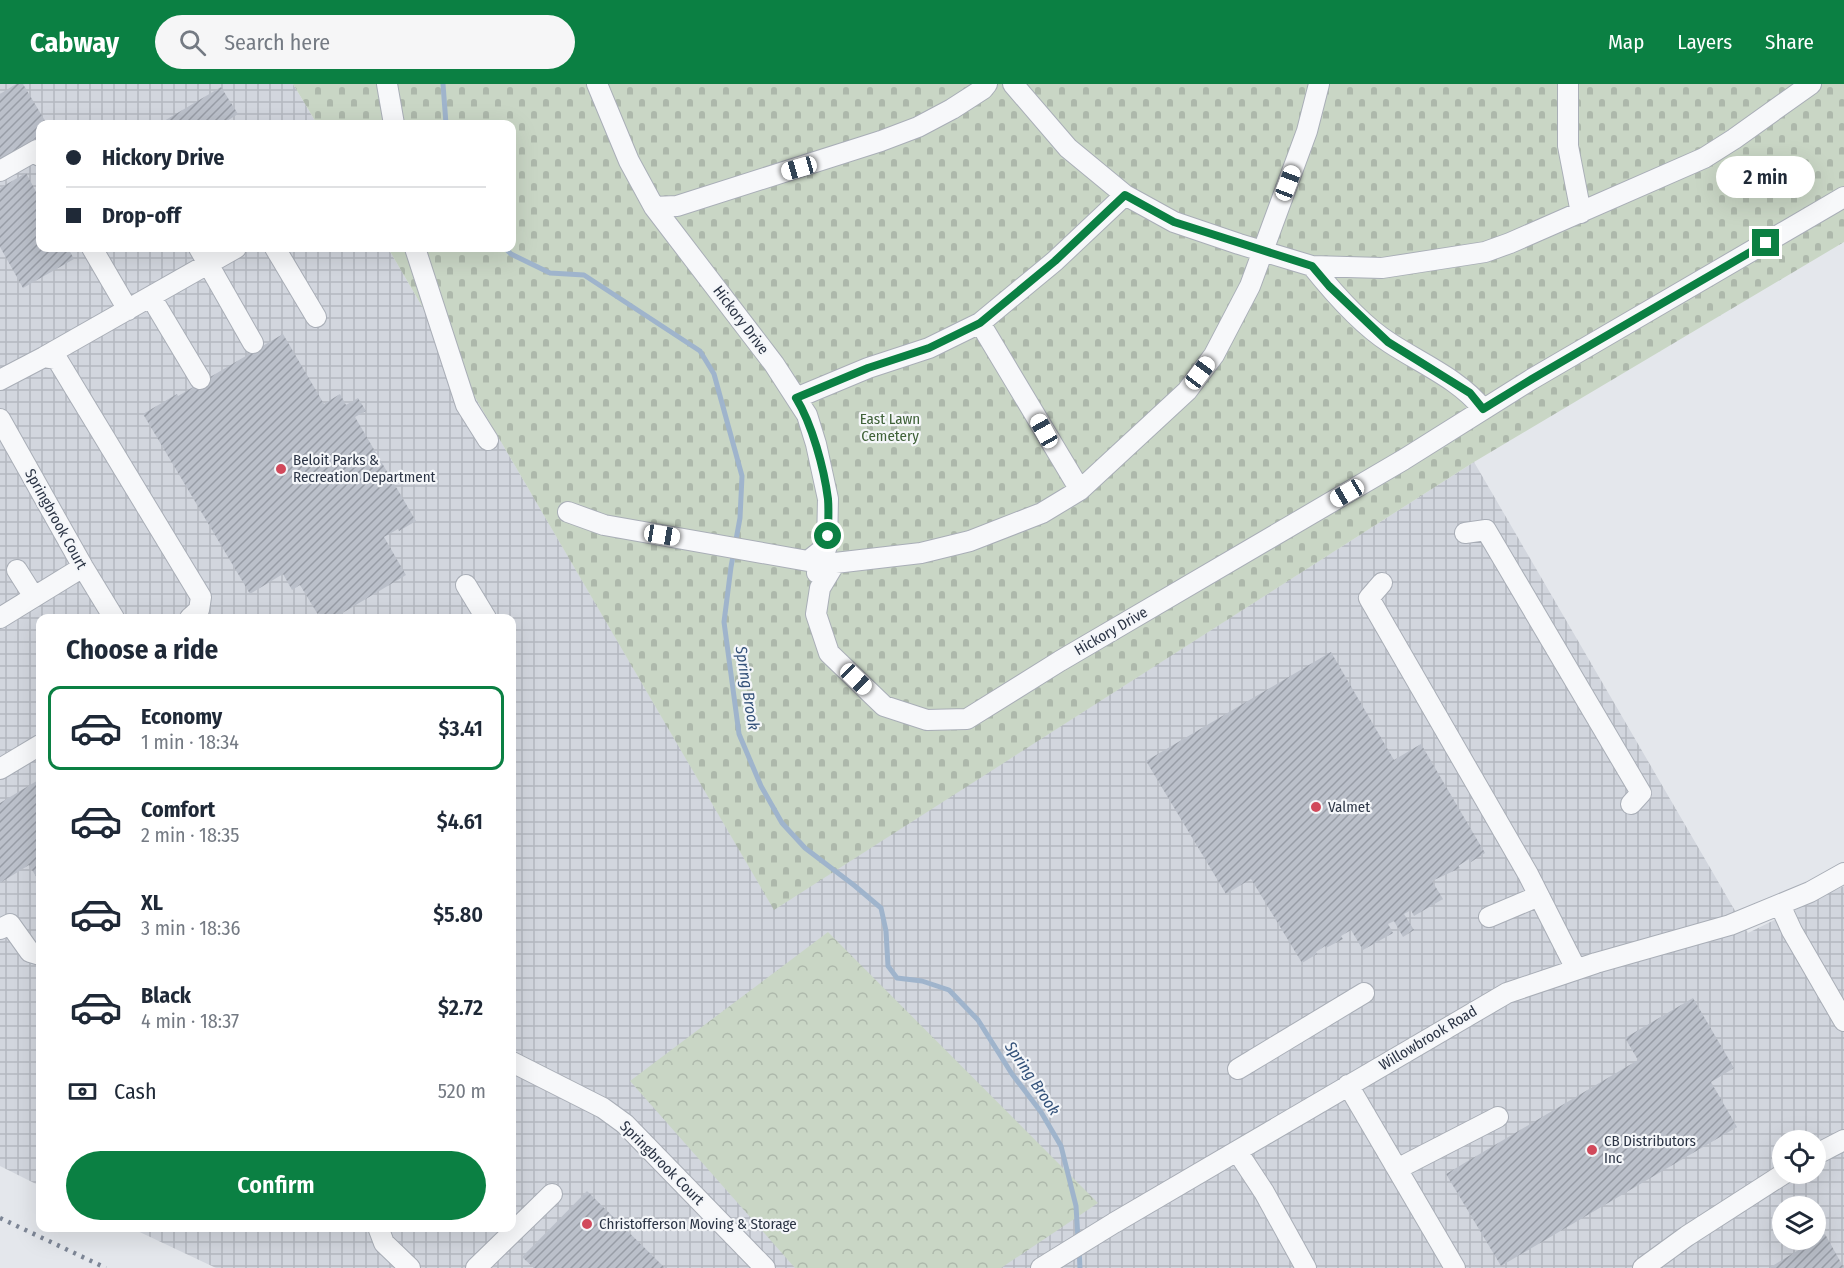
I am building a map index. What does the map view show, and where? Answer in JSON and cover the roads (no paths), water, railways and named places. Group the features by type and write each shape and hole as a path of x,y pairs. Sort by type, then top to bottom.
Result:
{"street":[{"path":"387,84 393,120"},
{"name":"Hickory Drive","path":"597,84 629,161 654,207 753,336 807,415 828,499 831,554 820,588 816,614 829,653 884,706 927,720 968,719 1060,661 1384,471 1532,379 1844,197"},
{"path":"654,207 677,206 882,141 918,127 952,109 987,84"},
{"path":"1012,84 1068,148 1125,195 1174,222 1312,266 1382,268 1485,252 1581,213 1704,158 1811,84"},
{"path":"568,512 604,525 808,561 831,554 921,553 970,541 1041,513 1080,490 1187,391 1214,355 1250,286 1307,131 1319,84"},
{"path":"1568,84 1568,146 1581,213"},
{"path":"0,171 36,151"},
{"path":"796,398 868,368 929,348 980,323 1055,261 1125,195"},
{"path":"94,252 128,310"},
{"path":"0,380 151,297 203,256 220,252"},
{"path":"277,252 315,317"},
{"path":"416,252 466,405 488,440"},
{"path":"203,256 253,343"},
{"path":"1312,266 1329,286 1388,342 1470,393 1480,411"},
{"path":"151,297 200,379"},
{"path":"980,323 1080,490"},
{"path":"44,357 57,359 201,597 199,610 194,614"},
{"name":"Springbrook Court","path":"0,419 112,614"},
{"path":"1465,533 1486,530 1641,793 1630,804"},
{"name":"Hickory Drive","path":"817,573 831,554"},
{"path":"0,618 83,567"},
{"path":"18,570 34,597"},
{"path":"1382,583 1369,598 1539,896 1576,969"},
{"path":"466,585 484,614"},
{"path":"0,769 36,747"},
{"name":"Willowbrook Road","path":"1041,1268 1507,993 1576,969 1730,925 1780,905 1844,873"},
{"path":"1489,917 1539,896"},
{"path":"1780,905 1792,931 1841,1010"},
{"path":"0,929 10,924 30,951 36,953"},
{"path":"1239,1068 1364,993"},
{"name":"Springbrook Court","path":"516,1064 603,1108 625,1124 765,1268"},
{"path":"1348,1085 1455,1268"},
{"path":"1397,1169 1498,1117"},
{"path":"1826,1149 1844,1140"},
{"path":"1237,1151 1264,1192 1306,1268"},
{"path":"1643,1268 1687,1236 1772,1181"},
{"path":"516,1229 552,1194"},
{"path":"380,1232 384,1243 410,1268"},
{"path":"476,1268 513,1232"}],"waterway":[{"name":"Spring Brook","path":"443,84 446,120"},
{"name":"Spring Brook","path":"509,252 550,273 584,275 700,351 714,374 742,476 740,518 724,622 739,734 761,786 782,823 805,848 881,908 886,931 888,966 897,978 922,981 949,990 978,1020 1012,1074 1041,1112 1061,1146 1076,1206 1078,1239"},
{"name":"Spring Brook","path":"1079,1249 1080,1268"}],"railway":[{"path":"0,1218 106,1268"}],"place":[{"name":"Beloit Parks & Recreation Department","path":"281,469"},
{"name":"Valmet","path":"1316,807"},
{"name":"CB Distributors Inc","path":"1592,1150"},
{"name":"Christofferson Moving & Storage","path":"587,1224"}],"park label":[{"name":"East Lawn Cemetery","path":"890,428"}]}
